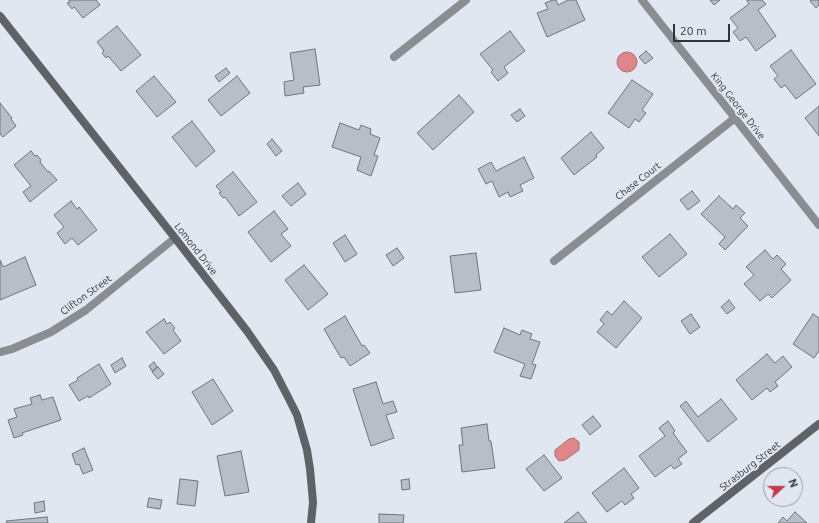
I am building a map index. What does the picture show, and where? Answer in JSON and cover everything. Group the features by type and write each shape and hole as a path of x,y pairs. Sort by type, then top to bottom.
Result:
{"main road":[{"name":"Lomond Drive","path":"0,16 247,331 274,370 297,415 307,450 311,474 313,502 311,523"},
{"name":"Strasburg Street","path":"693,523 819,424"}],"street":[{"path":"394,57 466,0"},
{"name":"King George Drive","path":"642,0 819,225"},
{"name":"Chase Court","path":"554,261 735,118"},
{"name":"Clifton Street","path":"0,352 51,332 86,310 175,238"}],"shaded area":[{"path":"627,52 634,55 637,62 634,69 627,72 620,69 617,62 620,55"},
{"path":"574,438 579,442 579,450 565,460 559,461 555,456 555,450 569,439"}],"building":[{"path":"69,0 96,0 100,5 83,18 74,7 72,9 67,3 70,2"},
{"path":"556,0 558,5 568,0 576,0 585,20 547,37 537,13 548,9 545,3"},
{"path":"710,0 720,0 714,5"},
{"path":"747,0 762,0 766,4 758,10 776,36 756,51 746,37 740,41 733,32 738,28 730,18 749,4"},
{"path":"819,0 819,5 816,8 810,1"},
{"path":"117,26 141,55 121,71 108,56 106,58 102,53 104,51 97,42"},
{"path":"510,31 525,51 504,67 508,73 498,81 491,72 493,70 480,54"},
{"path":"315,49 320,85 303,87 304,93 285,96 284,82 294,80 290,53"},
{"path":"791,50 816,84 796,99 785,85 781,88 774,79 778,76 770,66"},
{"path":"646,51 653,58 645,64 639,57"},
{"path":"226,68 230,73 219,82 215,76"},
{"path":"154,76 176,102 157,117 136,91"},
{"path":"237,76 250,93 221,116 208,100"},
{"path":"632,80 653,94 642,110 646,113 639,122 635,119 629,128 608,113"},
{"path":"459,95 474,112 433,150 417,133"},
{"path":"0,103 12,118 11,119 16,126 3,137 0,134"},
{"path":"819,106 819,136 805,118"},
{"path":"520,109 525,116 517,122 511,115"},
{"path":"192,121 215,151 196,167 172,137"},
{"path":"340,123 359,130 361,125 371,129 370,134 380,138 374,155 378,156 371,176 357,170 361,157 332,147"},
{"path":"591,132 604,148 596,155 597,157 574,175 561,158"},
{"path":"272,139 282,151 276,156 267,144"},
{"path":"31,151 35,156 37,155 41,160 40,162 48,172 49,171 57,180 30,202 23,192 31,186 14,165"},
{"path":"524,157 534,178 520,185 523,191 510,197 508,192 499,197 492,181 486,184 478,169 491,162 496,171"},
{"path":"233,172 257,202 239,216 225,197 223,198 219,193 221,192 216,186"},
{"path":"298,183 306,194 291,206 282,196"},
{"path":"692,191 700,201 688,210 680,200"},
{"path":"719,196 733,209 736,205 745,213 740,218 748,226 725,250 719,244 725,237 701,214"},
{"path":"71,201 77,209 79,207 97,230 78,245 72,238 65,244 57,233 64,227 54,215"},
{"path":"274,211 288,229 281,234 291,246 271,262 248,232"},
{"path":"670,234 687,254 659,277 642,257"},
{"path":"345,235 357,254 345,262 333,243"},
{"path":"397,248 404,258 393,266 386,255"},
{"path":"765,250 773,259 777,255 786,264 781,269 791,280 772,298 768,294 760,301 744,284 754,275 746,267"},
{"path":"476,253 481,290 455,293 450,256"},
{"path":"25,257 36,285 0,300 0,260 3,267"},
{"path":"304,265 328,294 308,310 285,280"},
{"path":"729,300 735,308 727,314 721,307"},
{"path":"624,301 642,318 616,348 597,332 604,324 600,320 607,311 612,315"},
{"path":"691,314 700,327 690,334 681,321"},
{"path":"813,314 819,318 819,351 814,358 793,344"},
{"path":"345,316 362,346 364,345 370,353 350,366 344,357 341,358 324,329"},
{"path":"164,319 167,324 170,322 175,328 173,330 181,341 164,354 146,332"},
{"path":"504,328 520,335 522,330 532,334 530,339 540,342 532,364 536,365 531,379 520,376 525,364 494,352"},
{"path":"767,354 775,363 783,356 792,367 775,382 778,386 770,392 767,388 752,400 736,380"},
{"path":"122,358 126,366 115,373 111,365"},
{"path":"154,362 157,367 152,371 149,366"},
{"path":"99,364 111,384 89,398 88,396 79,401 69,385"},
{"path":"158,367 164,374 158,379 152,372"},
{"path":"213,379 233,411 212,425 192,392"},
{"path":"376,382 383,404 393,401 397,412 386,415 394,438 371,446 353,389"},
{"path":"40,395 42,400 53,397 61,420 22,433 23,435 14,438 8,420 17,417 14,409 32,404 30,398"},
{"path":"721,399 737,419 708,442 680,406 686,401 698,417"},
{"path":"593,416 601,426 590,435 582,425"},
{"path":"668,421 675,431 673,433 687,452 678,459 682,464 674,469 671,465 655,477 639,456 665,436 659,428"},
{"path":"487,424 495,468 462,472 459,445 463,445 461,428"},
{"path":"84,448 93,470 83,474 79,464 76,465 72,454"},
{"path":"241,451 249,492 225,496 217,456"},
{"path":"544,455 562,478 544,491 526,469"},
{"path":"624,468 639,488 631,494 634,498 625,505 622,501 607,512 592,493"},
{"path":"180,479 198,481 195,506 177,504"},
{"path":"409,479 410,489 402,490 401,480"},
{"path":"149,498 162,500 160,509 147,507"},
{"path":"44,501 45,511 35,513 34,503"},
{"path":"578,512 587,523 564,523"},
{"path":"795,512 807,523 778,523 783,517 787,521"},
{"path":"379,514 404,515 403,523 379,523"},
{"path":"47,517 48,523 7,523 6,521"}]}
